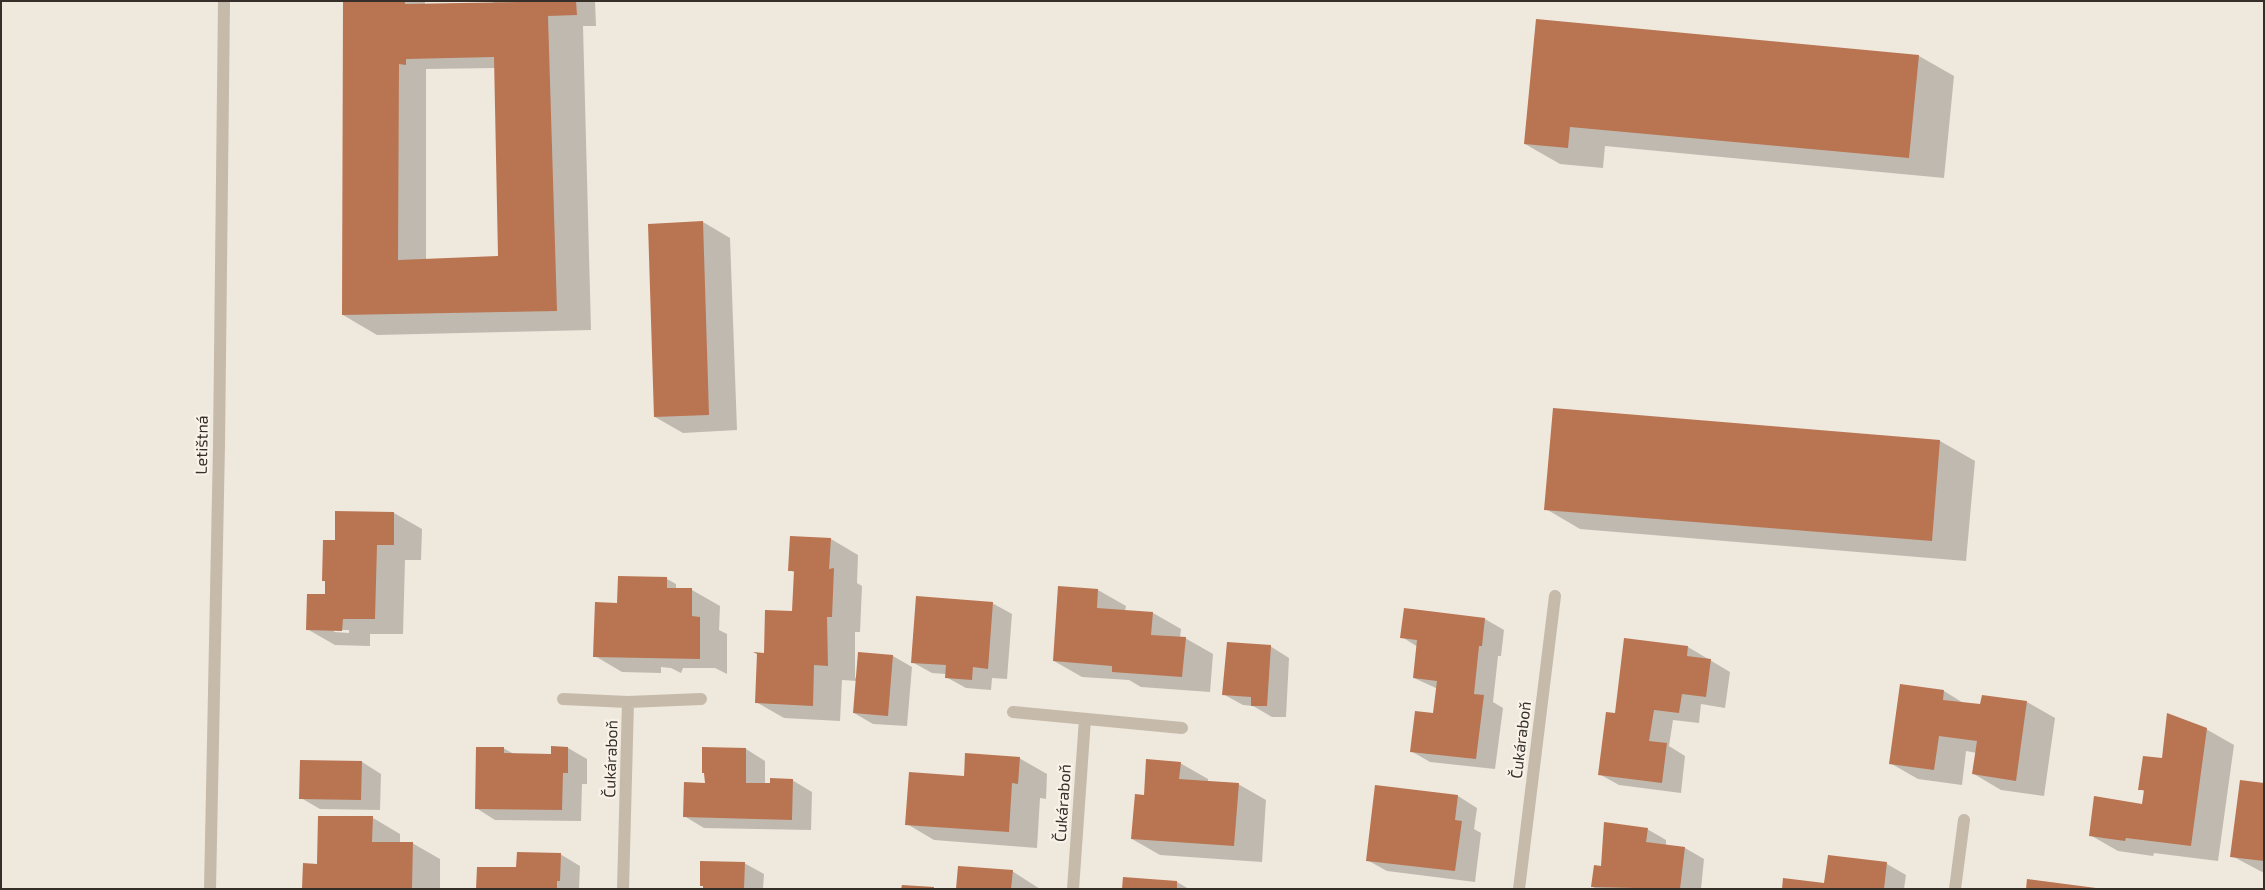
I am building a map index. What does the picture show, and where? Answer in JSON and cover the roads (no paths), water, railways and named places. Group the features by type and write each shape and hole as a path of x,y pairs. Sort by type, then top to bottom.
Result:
{"street":[{"name":"Letištná","path":"210,889 219,455 224,1"},
{"name":"Čukáraboň","path":"1518,889 1556,596"},
{"path":"563,699 628,702"},
{"name":"Čukáraboň","path":"624,889 628,702 701,699"},
{"path":"1013,712 1182,728"},
{"name":"Čukáraboň","path":"1073,889 1085,719"},
{"path":"1956,889 1964,820"}]}
